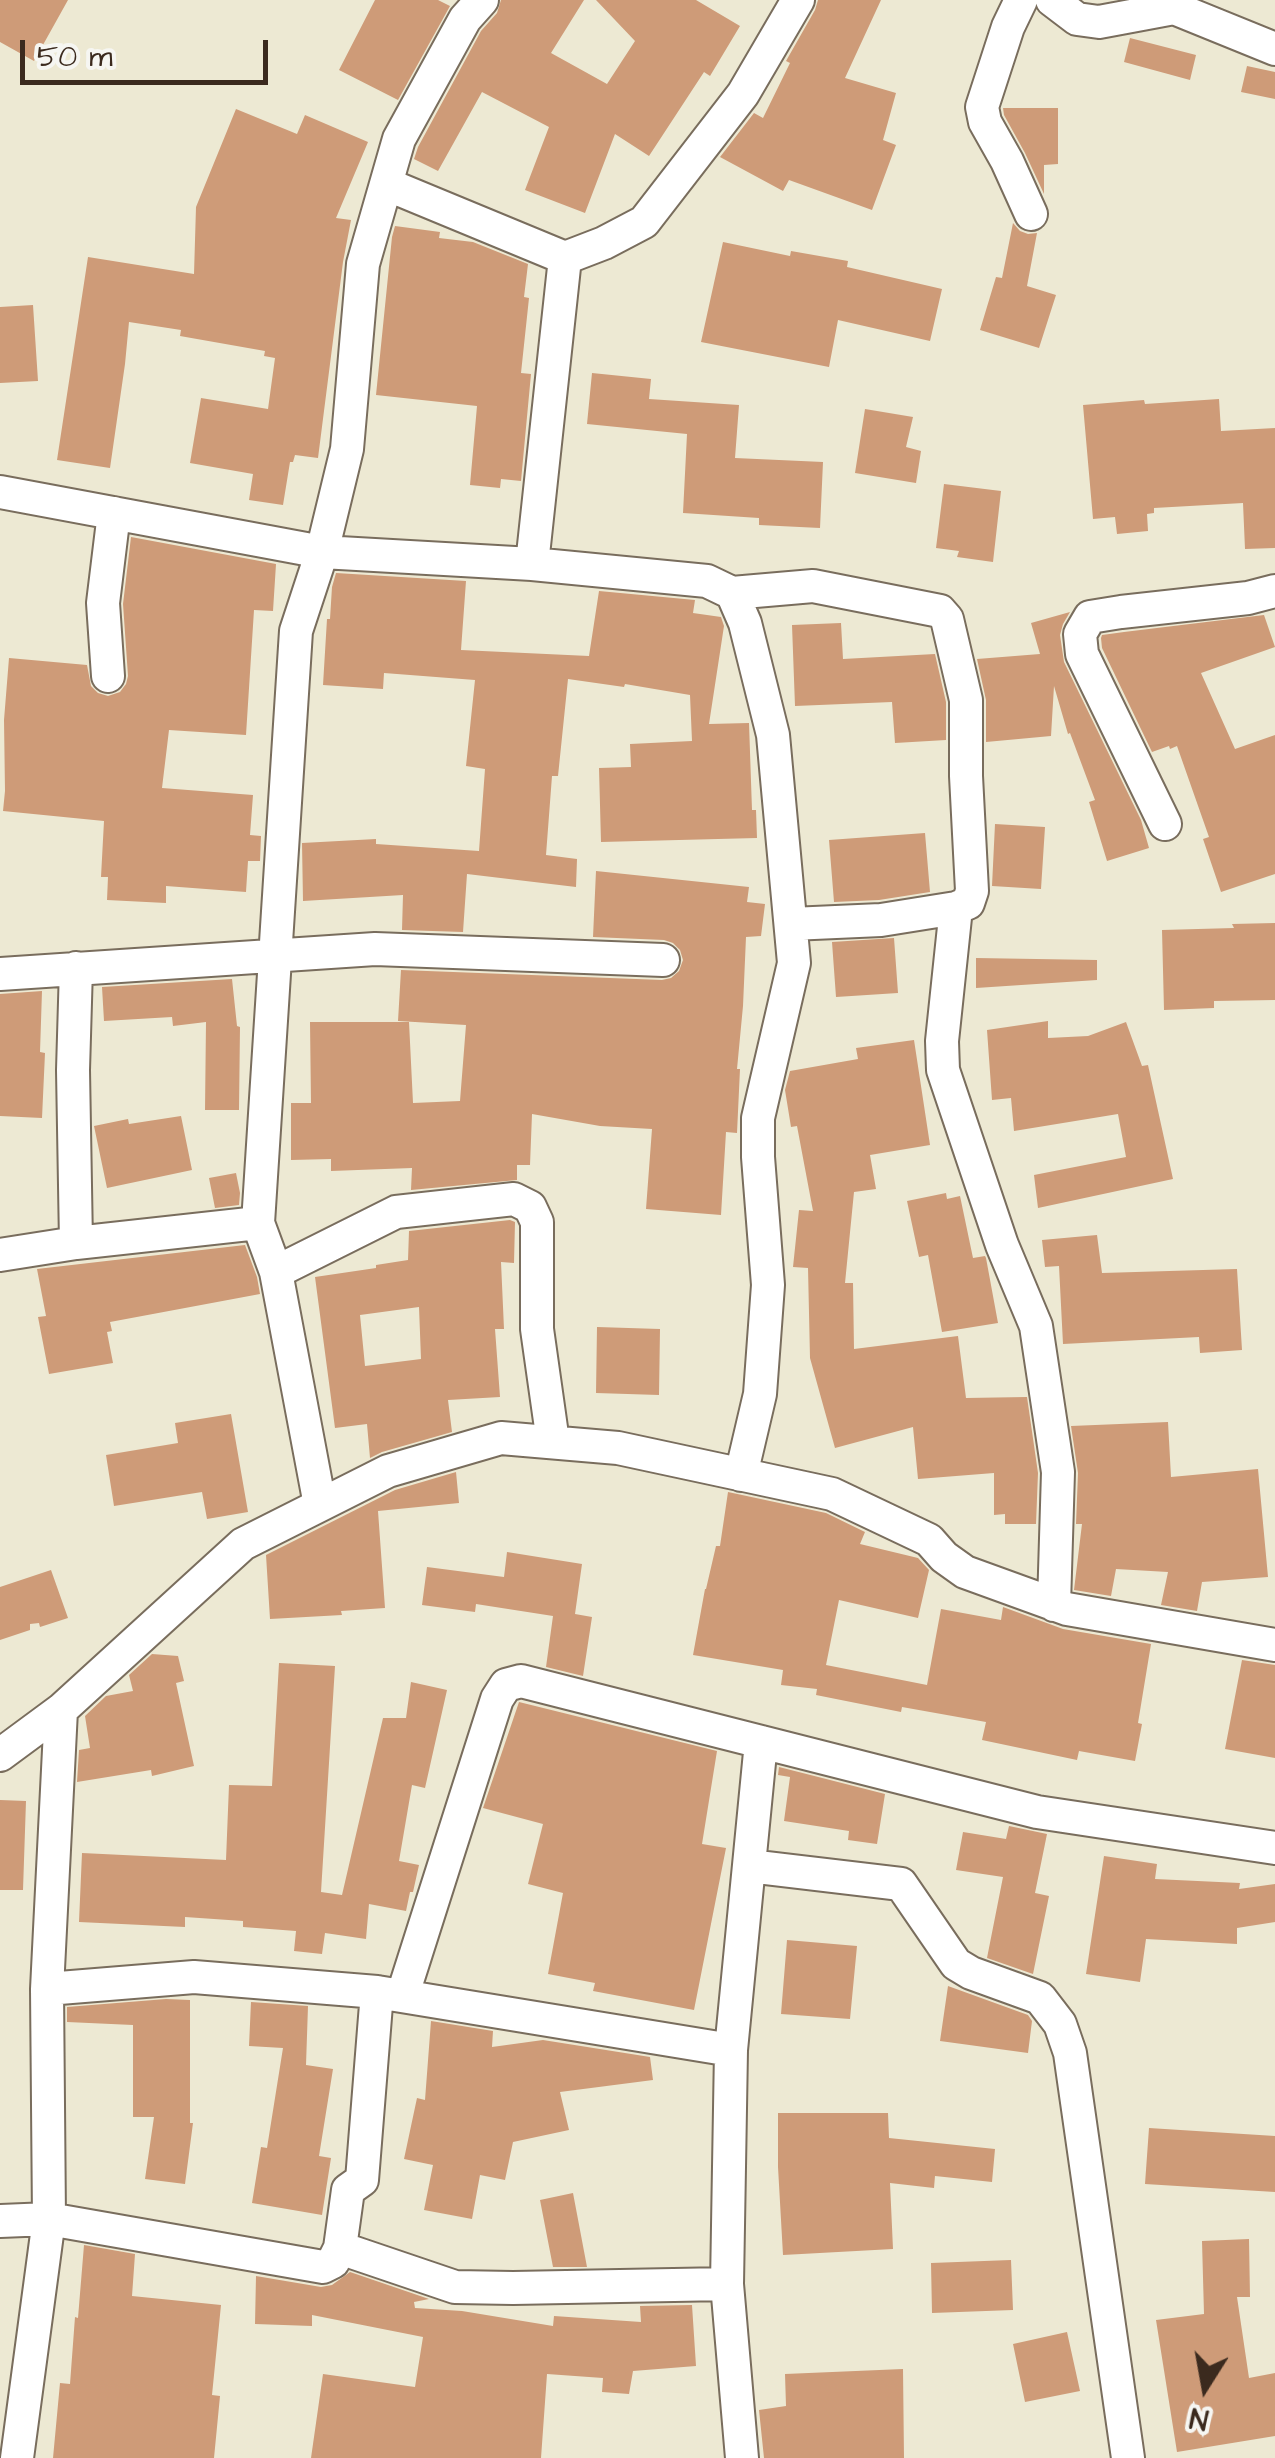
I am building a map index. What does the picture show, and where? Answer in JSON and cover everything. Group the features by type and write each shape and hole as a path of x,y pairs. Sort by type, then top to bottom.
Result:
{"street":[{"path":"320,1505 276,1272 258,1223 296,631 322,552 347,449 362,264 399,139 465,19 482,0"},
{"path":"386,184 565,258 604,243 644,222 743,94 798,0"},
{"path":"1021,0 982,107 985,122 1031,214"},
{"path":"1052,0 1077,19 1099,22 1174,8 1275,49"},
{"path":"532,564 565,258"},
{"path":"0,492 322,552 532,564 707,581 732,593 814,586 940,612 945,615 966,700 972,891 968,903 881,920 791,924"},
{"path":"108,676 103,603 114,513"},
{"path":"1165,824 1082,654 1080,634 1090,617 1248,598 1275,591"},
{"path":"732,593 745,623 773,735 794,963 758,1118 768,1284 760,1394 741,1475"},
{"path":"956,908 942,1040 943,1070 1002,1245 1036,1326 1058,1472 1054,1605"},
{"path":"0,974 375,949 663,960"},
{"path":"76,968 76,1242"},
{"path":"276,1272 396,1212 514,1200 530,1206 538,1222 537,1329 553,1442"},
{"path":"0,1255 76,1242 258,1223"},
{"path":"0,1755 61,1710 242,1544 388,1471 501,1438 618,1448 832,1494 929,1540 965,1572 1067,1610 1275,1645"},
{"path":"0,2220 49,2219 323,2267 332,2262 340,2248 348,2190 362,2180 390,1993 496,1699 506,1685 521,1681 1037,1812 1275,1848"},
{"path":"17,2458 49,2219 47,1988 61,1710"},
{"path":"742,2458 728,2284 731,2050 761,1742"},
{"path":"749,1866 901,1884 956,1964 1040,1998 1060,2024 1070,2053 1128,2458"},
{"path":"47,1988 194,1977 390,1993 731,2050"},
{"path":"340,2248 455,2287 728,2284"}],"building":[{"path":"0,0 68,0 34,61 0,42"},
{"path":"375,0 438,0 450,6 398,100 339,70"},
{"path":"501,0 584,0 551,53 607,84 635,41 596,0 696,0 740,26 710,76 704,72 649,156 615,134 585,213 525,190 549,127 482,92 438,171 414,159"},
{"path":"818,0 881,0 845,78 896,93 883,140 896,145 872,210 789,180 783,191 720,157 754,113 763,118 790,63 786,61"},
{"path":"1130,38 1196,55 1190,80 1124,62"},
{"path":"1247,66 1275,72 1275,99 1241,92"},
{"path":"1003,108 1058,108 1058,164 1044,165 1044,194 1004,115"},
{"path":"236,109 297,134 305,115 368,142 336,218 351,220 318,458 295,455 290,462 283,505 249,500 253,474 190,463 201,398 268,409 275,358 264,356 265,351 180,336 181,330 129,322 110,468 57,460 88,257 194,274 196,207"},
{"path":"1013,223 1020,231 1037,233 1027,286 1056,295 1039,348 980,330 996,277 1002,278"},
{"path":"395,226 440,232 439,238 473,242 528,264 524,297 529,298 521,373 531,374 521,481 501,479 500,488 470,485 477,406 376,395"},
{"path":"723,242 790,256 791,251 848,261 847,267 942,289 930,341 838,320 829,367 701,342"},
{"path":"33,305 38,381 0,383 0,307"},
{"path":"592,373 651,379 649,399 739,405 735,458 823,462 820,528 759,525 759,518 683,513 687,434 587,424"},
{"path":"1219,399 1221,431 1275,428 1275,548 1245,549 1243,503 1154,508 1154,513 1147,514 1148,531 1117,534 1115,517 1093,519 1083,405"},
{"path":"865,409 913,417 906,447 921,451 916,483 855,473"},
{"path":"944,484 1001,491 993,562 957,557 959,551 936,548"},
{"path":"131,537 276,564 273,611 254,610 246,735 169,730 162,788 253,795 250,835 261,836 260,861 248,861 246,892 166,886 166,903 107,900 108,877 101,877 104,821 3,811 9,658 87,665 91,686 98,693 108,696 120,692 128,676 123,604"},
{"path":"336,573 466,581 461,650 589,656 599,591 695,600 693,613 721,617 724,626 709,724 749,723 752,810 756,810 757,838 601,842 599,768 631,767 630,744 692,741 690,695 568,679 558,776 552,776 546,855 577,859 576,887 467,874 463,932 402,930 403,895 303,901 302,843 376,839 376,844 479,851 485,769 466,766 475,680 384,673 383,689 323,685 327,619"},
{"path":"1070,612 1060,635 1064,662 1141,820 1149,848 1107,861 1089,802 1095,800 1068,734 1054,686 1051,736 986,742 986,700 977,659 1040,654 1031,623"},
{"path":"1264,615 1275,647 1201,673 1235,749 1275,735 1275,874 1221,892 1203,839 1209,837 1177,746 1152,752 1102,648 1101,638"},
{"path":"841,623 843,659 935,654 946,702 946,740 895,743 892,702 795,706 792,625"},
{"path":"995,824 1045,827 1041,889 992,886"},
{"path":"925,833 930,892 834,902 829,840"},
{"path":"596,871 749,887 747,902 765,904 761,936 746,937 737,1133 726,1132 721,1215 646,1209 652,1129 600,1126 532,1114 530,1165 517,1165 517,1180 411,1190 412,1168 331,1171 331,1159 291,1160 291,1103 311,1103 310,1022 409,1022 413,1103 460,1101 466,1025 398,1021 401,970 662,980 679,971 683,960 673,943 593,937"},
{"path":"1275,923 1275,1000 1214,1001 1214,1008 1164,1010 1162,930"},
{"path":"894,938 898,993 836,997 832,942"},
{"path":"976,958 1097,960 1097,980 976,988"},
{"path":"232,979 240,1027 239,1110 205,1110 206,1022 173,1026 172,1017 104,1021 102,987"},
{"path":"42,991 42,1118 0,1116 0,994"},
{"path":"1048,1021 1048,1038 1088,1036 1126,1022 1142,1066 1148,1065 1173,1179 1038,1208 1034,1175 1126,1157 1118,1114 1014,1131 1011,1098 992,1100 987,1030"},
{"path":"914,1040 930,1145 870,1155 876,1189 854,1192 845,1283 853,1283 854,1349 958,1336 966,1398 1027,1397 1038,1473 1036,1524 1005,1524 1005,1514 994,1515 994,1473 918,1479 913,1427 835,1448 810,1358 808,1268 793,1267 799,1210 813,1211 797,1126 791,1127 785,1090 790,1071 858,1059 856,1048"},
{"path":"181,1116 192,1170 107,1188 94,1126 128,1119 129,1124"},
{"path":"236,1173 239,1205 215,1208 209,1178"},
{"path":"946,1193 947,1199 960,1196 973,1258 986,1258 998,1323 942,1332 928,1255 919,1257 907,1201"},
{"path":"515,1222 514,1263 501,1262 504,1329 495,1329 500,1397 448,1400 452,1432 370,1458 367,1424 335,1428 315,1277 408,1260 409,1231","holes":["419,1307 421,1359 365,1366 360,1315"]},
{"path":"1097,1235 1102,1273 1237,1269 1242,1350 1200,1353 1199,1337 1063,1344 1059,1266 1045,1267 1042,1240"},
{"path":"245,1245 260,1294 110,1322 112,1331 107,1332 113,1363 49,1374 38,1317 46,1316 37,1269"},
{"path":"597,1327 660,1329 659,1395 596,1393"},
{"path":"231,1414 248,1512 207,1519 202,1492 114,1506 106,1455 178,1443 175,1423"},
{"path":"1168,1422 1171,1477 1258,1469 1268,1577 1202,1582 1197,1611 1161,1605 1168,1572 1116,1569 1111,1596 1074,1590 1082,1524 1076,1524 1078,1473 1071,1426"},
{"path":"456,1472 459,1503 378,1511 385,1608 270,1619 266,1555 395,1490"},
{"path":"728,1492 826,1513 865,1532 860,1544 918,1558 929,1570 918,1618 839,1600 826,1665 927,1685 941,1609 1001,1620 1003,1607 1063,1629 1151,1644 1135,1761 1079,1751 1077,1760 982,1740 986,1722 902,1707 901,1712 816,1695 817,1689 781,1685 783,1670 693,1655 705,1589 716,1546 720,1546"},
{"path":"507,1552 582,1564 575,1614 592,1617 583,1676 546,1667 553,1616 476,1604 475,1612 422,1605 427,1567 504,1577"},
{"path":"51,1570 68,1618 40,1627 39,1623 30,1624 30,1630 0,1640 0,1587"},
{"path":"152,1654 178,1656 184,1681 176,1683 194,1766 152,1776 151,1770 77,1782 79,1750 90,1748 85,1716 106,1696 133,1691 129,1675"},
{"path":"1242,1660 1275,1665 1275,1758 1225,1749"},
{"path":"279,1663 335,1666 321,1892 342,1895 383,1718 406,1718 411,1682 447,1690 425,1788 412,1785 399,1861 419,1865 406,1911 369,1904 366,1939 325,1933 322,1954 294,1951 296,1931 243,1927 243,1921 185,1917 185,1927 79,1922 82,1853 226,1860 229,1785 272,1786"},
{"path":"519,1702 717,1751 702,1844 726,1848 694,2010 593,1991 595,1983 548,1974 563,1893 528,1884 543,1824 483,1808"},
{"path":"779,1767 885,1794 877,1844 848,1840 849,1831 784,1821 790,1777 778,1775"},
{"path":"0,1800 26,1801 23,1890 0,1890"},
{"path":"1009,1826 1047,1834 1035,1893 1049,1896 1033,1974 987,1958 1003,1877 956,1870 963,1832 1006,1839"},
{"path":"1104,1856 1157,1864 1155,1879 1240,1883 1239,1889 1275,1884 1275,1922 1237,1928 1237,1944 1146,1939 1140,1982 1086,1974"},
{"path":"787,1940 857,1946 850,2019 781,2014"},
{"path":"948,1986 1028,2015 1032,2021 1028,2053 940,2041"},
{"path":"190,2000 193,2123 185,2184 145,2179 154,2117 133,2117 133,2025 67,2022 67,2007"},
{"path":"251,2002 308,2006 306,2065 333,2069 319,2156 331,2158 322,2215 252,2203 261,2147 267,2148 283,2048 249,2046"},
{"path":"431,2021 493,2031 492,2047 543,2040 650,2057 653,2080 560,2092 569,2130 513,2142 505,2180 480,2175 472,2219 424,2210 433,2165 404,2159 417,2098 425,2100"},
{"path":"778,2113 888,2113 889,2138 995,2149 992,2182 935,2176 934,2188 890,2183 893,2249 783,2255"},
{"path":"1149,2128 1275,2136 1275,2192 1145,2184"},
{"path":"573,2193 587,2267 553,2267 540,2200"},
{"path":"1249,2239 1250,2297 1237,2297 1249,2378 1275,2373 1275,2436 1177,2452 1156,2320 1204,2314 1202,2241"},
{"path":"84,2245 135,2254 132,2296 221,2305 212,2395 220,2396 214,2458 53,2458 60,2383 70,2384"},
{"path":"1011,2260 1013,2310 932,2313 931,2263"},
{"path":"350,2272 429,2299 414,2302 415,2308 462,2311 553,2326 554,2316 641,2322 640,2306 692,2305 696,2366 633,2371 629,2394 602,2392 603,2378 547,2374 541,2458 311,2458 323,2374 415,2387 423,2337 312,2315 312,2326 255,2324 256,2276 321,2287 332,2285"},
{"path":"1067,2332 1080,2391 1025,2402 1013,2344"},
{"path":"903,2369 904,2458 764,2458 759,2410 786,2406 785,2374"}]}
